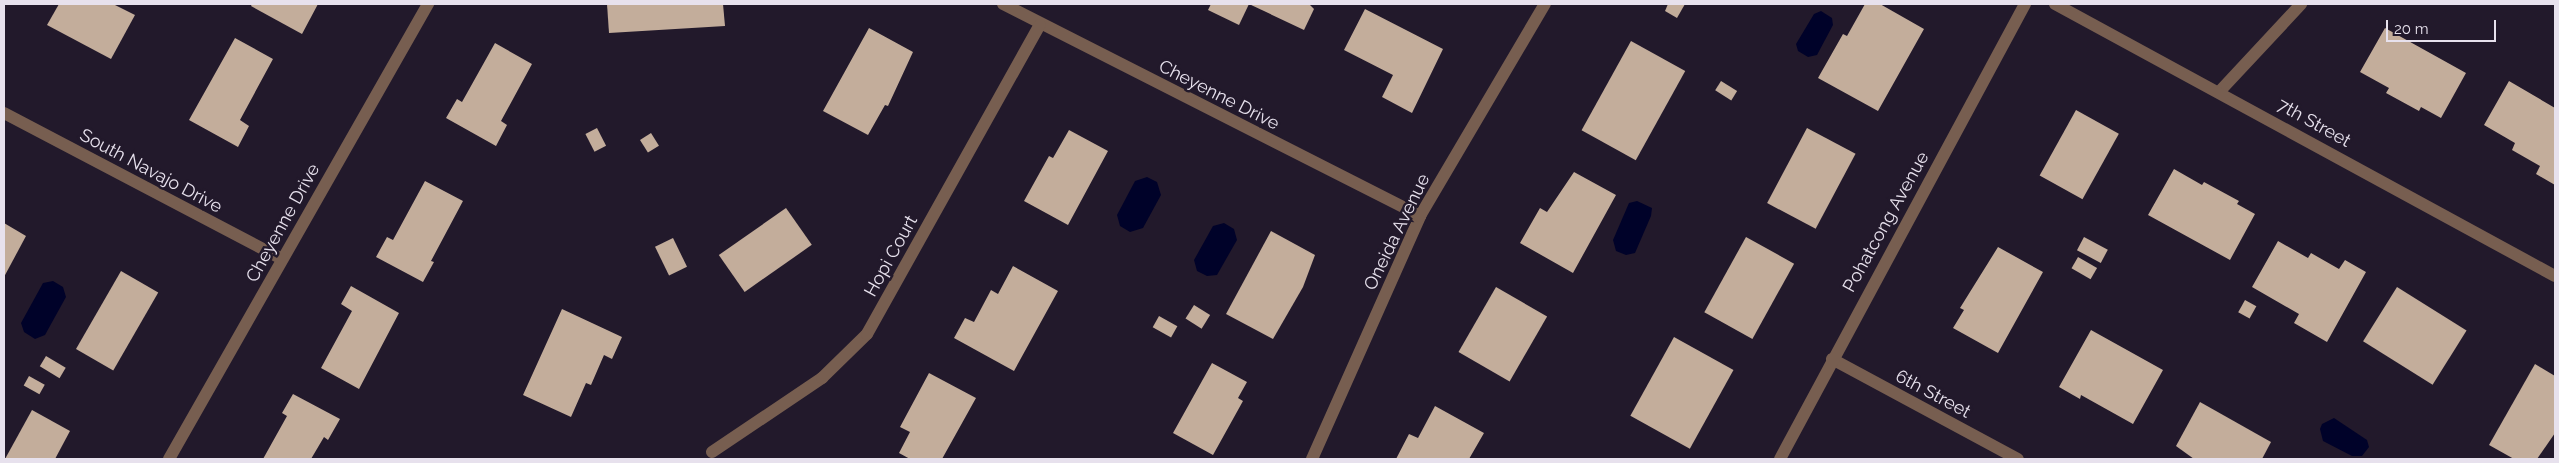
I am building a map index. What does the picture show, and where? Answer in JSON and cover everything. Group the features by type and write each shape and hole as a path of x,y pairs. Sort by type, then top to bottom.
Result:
{"street":[{"name":"Cheyenne Drive","path":"169,459 428,4"},
{"name":"Cheyenne Drive","path":"1003,4 1040,25 1420,216"},
{"name":"Oneida Avenue","path":"1312,459 1420,216 1545,4"},
{"name":"Pohatcong Avenue","path":"1780,459 1832,359 2025,4"},
{"name":"7th Street","path":"2055,4 2220,92 2555,276"},
{"path":"2220,92 2301,4"},
{"name":"Hopi Court","path":"712,452 822,378 867,334 1040,25"},
{"name":"South Navajo Drive","path":"4,113 282,259"},
{"name":"6th Street","path":"1832,359 2018,459"}],"water":[{"path":"1821,11 1832,18 1833,25 1817,55 1808,57 1798,51 1796,44 1814,14"},
{"path":"1147,177 1157,182 1161,195 1143,228 1130,232 1120,226 1117,215 1135,181"},
{"path":"1637,201 1652,208 1651,216 1635,253 1626,255 1616,251 1613,240 1629,203"},
{"path":"1224,223 1234,229 1237,240 1217,275 1207,276 1197,271 1194,260 1213,226"},
{"path":"53,281 63,287 66,297 45,335 35,339 24,332 21,323 43,283"},
{"path":"2334,418 2367,440 2369,447 2362,456 2352,456 2323,441 2320,429 2322,424"}],"building":[{"path":"59,4 113,4 135,15 111,59 47,25"},
{"path":"252,4 318,4 302,34 251,6"},
{"path":"607,4 723,4 725,26 609,33"},
{"path":"1211,4 1249,4 1239,25 1208,10"},
{"path":"1249,4 1309,4 1314,9 1304,30"},
{"path":"1668,4 1685,4 1677,18 1665,11"},
{"path":"1865,4 1880,4 1924,29 1878,111 1818,78 1843,34 1847,36"},
{"path":"1365,9 1443,49 1412,113 1382,97 1393,75 1344,50"},
{"path":"869,28 913,52 888,106 885,105 868,135 823,111"},
{"path":"2385,28 2466,73 2441,118 2421,107 2419,111 2386,93 2389,88 2360,72"},
{"path":"235,38 273,59 240,120 249,126 238,147 189,120"},
{"path":"1631,41 1685,71 1636,160 1582,130"},
{"path":"495,43 532,64 501,121 507,125 496,146 446,118 457,99 462,102"},
{"path":"1721,81 1737,91 1731,100 1715,90"},
{"path":"2509,81 2555,108 2555,185 2536,174 2540,166 2512,150 2515,143 2484,125"},
{"path":"2076,110 2119,134 2082,199 2040,176"},
{"path":"597,128 606,146 594,152 585,134"},
{"path":"1807,128 1856,154 1816,229 1767,203"},
{"path":"1069,130 1108,151 1068,225 1024,201 1049,156 1053,158"},
{"path":"651,133 659,146 648,153 640,140"},
{"path":"2174,169 2202,185 2204,182 2239,201 2237,204 2255,214 2230,260 2148,215"},
{"path":"1574,172 1616,195 1573,273 1520,243 1540,208 1547,212"},
{"path":"425,181 463,201 431,261 434,262 423,282 376,257 387,237 393,240"},
{"path":"786,208 812,245 745,292 719,255"},
{"path":"4,223 26,236 4,277"},
{"path":"1271,231 1315,255 1303,287 1273,339 1226,314"},
{"path":"1746,237 1794,264 1752,339 1704,312"},
{"path":"2084,237 2108,250 2101,263 2077,250"},
{"path":"673,238 687,267 669,276 655,247"},
{"path":"2278,241 2308,258 2311,253 2339,269 2345,260 2366,272 2327,342 2294,323 2299,314 2252,287"},
{"path":"1998,247 2043,272 1998,353 1953,328 1964,310 1960,308"},
{"path":"2078,257 2097,268 2091,279 2072,268"},
{"path":"1013,266 1058,291 1014,371 954,338 965,318 974,322 991,290 998,294"},
{"path":"121,271 158,292 113,370 76,349"},
{"path":"351,286 399,313 359,389 321,368 352,311 341,304"},
{"path":"1496,287 1547,316 1510,381 1458,352"},
{"path":"2397,287 2467,330 2433,385 2363,341"},
{"path":"2245,300 2256,306 2250,319 2238,312"},
{"path":"1194,305 1210,315 1202,329 1186,319"},
{"path":"562,309 622,337 612,359 604,355 591,385 586,383 571,417 523,395"},
{"path":"1159,316 1177,326 1171,338 1153,327"},
{"path":"2091,330 2163,370 2133,424 2081,395 2080,399 2059,387"},
{"path":"1674,337 1733,370 1690,449 1630,416"},
{"path":"46,356 66,368 60,378 40,366"},
{"path":"1212,363 1247,382 1238,398 1243,401 1213,455 1173,433"},
{"path":"2535,364 2555,376 2555,433 2537,459 2514,459 2489,445"},
{"path":"929,373 976,398 942,459 910,459 899,453 910,432 900,427"},
{"path":"29,376 45,385 39,394 24,386"},
{"path":"293,394 340,419 328,440 324,437 311,459 263,459 287,416 282,413"},
{"path":"2200,402 2271,442 2262,459 2194,459 2176,446"},
{"path":"1435,406 1484,433 1469,459 1396,459 1409,434 1418,438"},
{"path":"32,410 70,431 55,459 5,459"}]}
